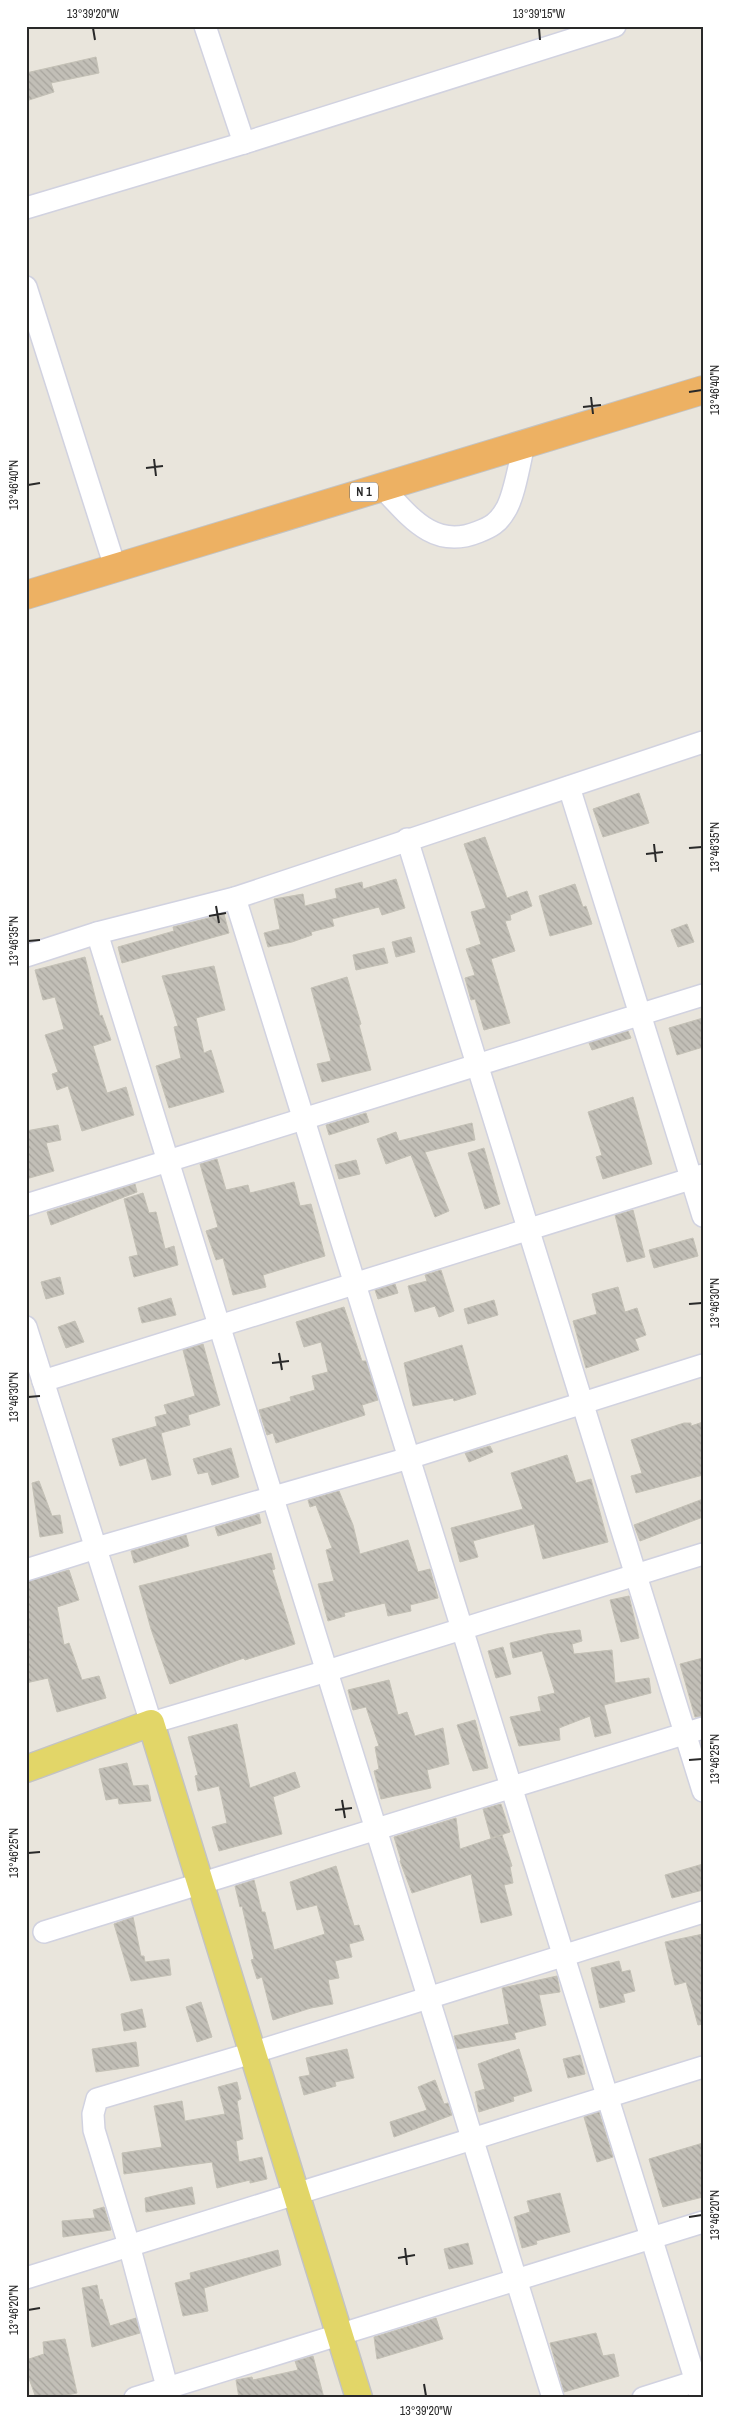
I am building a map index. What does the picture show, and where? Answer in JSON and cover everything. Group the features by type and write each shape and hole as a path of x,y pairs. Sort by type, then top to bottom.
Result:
{"highway":[{"name":"N 1","path":"26,595 703,390"}],"main road":[{"path":"26,1769 151,1722 199,1884 359,2398"}],"street":[{"path":"205,26 244,143"},
{"path":"26,208 244,143 615,26"},
{"path":"26,287 115,567"},
{"path":"382,487 415,523 437,535 463,538 495,525 506,509 524,444"},
{"path":"26,956 97,933 235,898 407,839 703,742"},
{"path":"569,787 640,1015 697,1177 703,1216"},
{"path":"407,839 636,1574 694,1731 703,1791"},
{"path":"235,898 651,2238 700,2386 643,2398"},
{"path":"97,933 553,2398"},
{"path":"26,1205 703,995"},
{"path":"43,1381 697,1177"},
{"path":"26,1327 151,1722 327,1671 703,1554"},
{"path":"26,1570 409,1458 703,1366"},
{"path":"44,1932 694,1731"},
{"path":"168,2393 129,2245 94,2130 93,2114 97,2099 252,2053 703,1912"},
{"path":"26,2278 703,2067"},
{"path":"135,2398 168,2393 339,2335 703,2222"}],"building":[{"path":"96,57 99,73 51,83 54,92 26,101 26,73"},
{"path":"639,793 649,823 603,837 593,809"},
{"path":"485,837 507,898 527,891 532,906 510,915 511,920 505,921 515,951 491,959 510,1023 484,1030 475,999 471,1000 465,978 475,975 466,949 481,944 471,912 486,908 464,844"},
{"path":"396,879 405,908 382,915 379,907 332,919 334,926 311,932 312,935 292,942 268,947 264,933 280,929 274,899 303,894 305,906 337,898 335,889 362,882 363,889"},
{"path":"575,884 583,907 586,906 592,924 550,936 539,896"},
{"path":"224,914 229,933 122,963 118,947 174,931 173,927"},
{"path":"687,924 694,942 678,947 671,930"},
{"path":"411,937 415,952 396,957 392,942"},
{"path":"384,948 388,963 356,970 353,955"},
{"path":"85,957 100,1016 102,1015 111,1040 93,1046 107,1093 126,1087 134,1115 82,1131 68,1086 57,1090 52,1074 58,1072 45,1035 64,1029 55,997 43,1000 35,970"},
{"path":"214,966 225,1010 196,1018 204,1053 211,1050 224,1092 169,1108 156,1066 181,1058 174,1027 178,1026 162,976"},
{"path":"347,977 361,1024 359,1025 371,1070 322,1082 317,1064 331,1061 311,988"},
{"path":"703,1018 703,1047 677,1055 669,1028"},
{"path":"628,1031 631,1038 592,1050 589,1043"},
{"path":"633,1097 652,1164 603,1179 596,1157 602,1155 588,1112"},
{"path":"366,1113 369,1122 329,1135 326,1125"},
{"path":"472,1123 475,1140 425,1152 449,1211 435,1217 411,1155 386,1164 377,1139 396,1132 399,1141"},
{"path":"58,1125 61,1140 46,1143 54,1171 26,1179 26,1131"},
{"path":"484,1148 500,1204 485,1209 468,1153"},
{"path":"217,1159 226,1190 248,1185 250,1193 294,1182 300,1206 311,1204 325,1256 263,1275 266,1287 233,1295 223,1258 216,1260 206,1231 218,1227 200,1164"},
{"path":"356,1160 360,1174 339,1179 335,1165"},
{"path":"135,1184 137,1192 51,1225 47,1212"},
{"path":"143,1193 149,1213 156,1212 165,1249 174,1246 178,1265 134,1277 129,1257 138,1255 124,1199"},
{"path":"633,1210 645,1257 627,1262 615,1215"},
{"path":"693,1238 698,1256 654,1268 649,1250"},
{"path":"441,1270 454,1311 439,1317 435,1306 415,1312 408,1286 427,1281 425,1275"},
{"path":"60,1277 64,1294 46,1299 41,1282"},
{"path":"395,1284 398,1293 378,1299 375,1290"},
{"path":"618,1287 625,1312 637,1308 646,1335 635,1339 639,1350 586,1368 573,1321 597,1314 592,1294"},
{"path":"171,1298 176,1315 142,1323 138,1308"},
{"path":"494,1300 498,1315 468,1324 464,1309"},
{"path":"344,1307 362,1361 366,1361 378,1400 362,1405 365,1415 276,1443 273,1433 267,1435 259,1410 291,1401 290,1397 315,1390 312,1376 328,1372 321,1342 304,1347 296,1322"},
{"path":"75,1321 84,1342 66,1348 58,1327"},
{"path":"203,1344 220,1405 188,1415 190,1425 161,1433 171,1475 152,1480 146,1458 120,1466 112,1439 157,1426 155,1417 167,1414 164,1405 195,1396 183,1350"},
{"path":"462,1345 476,1394 454,1401 453,1398 413,1406 404,1363"},
{"path":"703,1422 703,1475 636,1493 631,1476 642,1473 631,1440 684,1423 691,1423 691,1426"},
{"path":"490,1446 493,1452 469,1462 465,1453"},
{"path":"231,1448 239,1477 212,1485 208,1472 198,1474 193,1459"},
{"path":"567,1455 576,1483 591,1479 608,1542 543,1559 534,1524 473,1541 478,1557 460,1562 451,1528 523,1509 511,1473"},
{"path":"39,1481 52,1516 60,1515 63,1533 40,1537 32,1483"},
{"path":"339,1491 353,1525 360,1554 408,1540 418,1572 430,1569 438,1598 410,1605 411,1611 388,1616 385,1603 344,1613 345,1616 328,1621 318,1584 334,1581 326,1550 332,1548 316,1505 310,1507 308,1500"},
{"path":"703,1499 703,1517 640,1541 634,1525"},
{"path":"259,1514 261,1523 218,1536 215,1527"},
{"path":"186,1535 189,1546 134,1563 131,1551"},
{"path":"271,1553 275,1569 272,1570 295,1644 245,1660 244,1658 170,1684 151,1629 139,1586"},
{"path":"69,1570 79,1600 57,1607 64,1645 69,1643 82,1680 99,1676 106,1698 57,1712 48,1678 26,1683 26,1582"},
{"path":"629,1596 639,1638 621,1642 610,1600"},
{"path":"580,1630 582,1641 572,1644 574,1654 612,1650 615,1683 649,1678 651,1693 604,1705 611,1733 595,1737 590,1716 559,1728 560,1740 519,1746 510,1717 541,1711 538,1697 555,1693 542,1651 513,1658 510,1643 547,1634"},
{"path":"503,1647 511,1674 496,1678 488,1651"},
{"path":"703,1658 703,1716 695,1717 680,1664"},
{"path":"389,1680 398,1715 407,1712 415,1736 443,1728 449,1764 427,1770 431,1788 381,1799 374,1771 379,1769 375,1747 379,1746 366,1707 353,1710 348,1690"},
{"path":"475,1720 488,1768 473,1771 457,1725"},
{"path":"237,1724 250,1788 295,1772 300,1787 273,1797 282,1834 219,1851 212,1827 227,1823 219,1786 198,1791 195,1776 198,1775 188,1737"},
{"path":"127,1763 133,1786 148,1785 151,1801 119,1804 118,1798 106,1800 99,1769"},
{"path":"501,1804 510,1832 491,1838 483,1809"},
{"path":"456,1818 460,1849 502,1835 512,1866 510,1867 513,1883 504,1885 512,1915 481,1923 471,1874 412,1893 400,1861 394,1837"},
{"path":"703,1864 703,1890 672,1898 665,1875"},
{"path":"336,1866 354,1926 359,1925 364,1940 349,1944 352,1957 335,1961 339,1978 328,1980 333,2004 311,2008 273,2020 262,1977 257,1979 251,1960 254,1959 242,1906 240,1907 235,1886 254,1880 262,1912 265,1912 274,1950 325,1934 317,1905 297,1910 290,1882"},
{"path":"133,1917 141,1956 144,1956 145,1962 169,1959 171,1975 131,1981 114,1924"},
{"path":"703,1934 703,2024 698,2025 686,1982 675,1985 665,1942"},
{"path":"619,1961 622,1972 630,1970 635,1991 623,1994 625,2002 600,2008 591,1968"},
{"path":"557,1976 560,1992 539,1995 546,2025 514,2033 516,2039 457,2049 454,2036 509,2024 502,1988"},
{"path":"201,2002 212,2037 197,2042 186,2007"},
{"path":"142,2009 146,2027 124,2031 121,2014"},
{"path":"136,2042 139,2066 96,2072 92,2049"},
{"path":"347,2049 354,2078 335,2082 336,2086 304,2095 299,2077 310,2075 306,2058"},
{"path":"519,2049 532,2091 513,2097 514,2101 479,2112 475,2092 485,2089 478,2064"},
{"path":"580,2055 585,2074 568,2078 563,2059"},
{"path":"435,2080 444,2104 448,2103 452,2115 394,2137 390,2122 427,2110 418,2087"},
{"path":"237,2082 241,2099 237,2101 243,2139 236,2141 239,2162 262,2157 267,2179 250,2183 250,2180 217,2188 212,2162 124,2174 122,2153 162,2147 154,2106 182,2101 185,2121 225,2114 218,2087"},
{"path":"599,2112 613,2157 597,2162 584,2117"},
{"path":"703,2143 703,2197 663,2207 649,2159"},
{"path":"192,2187 195,2204 146,2212 145,2198"},
{"path":"560,2193 570,2232 536,2241 537,2244 522,2248 514,2217 530,2212 527,2201"},
{"path":"104,2207 111,2230 63,2237 62,2221 95,2218 93,2210"},
{"path":"468,2243 473,2264 449,2269 444,2249"},
{"path":"278,2250 281,2265 204,2288 208,2311 183,2316 175,2283 191,2279 190,2273"},
{"path":"97,2285 100,2300 102,2299 110,2326 136,2318 140,2333 92,2347 82,2288"},
{"path":"436,2318 443,2339 377,2359 374,2337"},
{"path":"596,2333 603,2356 614,2354 619,2376 564,2392 550,2343"},
{"path":"65,2339 77,2393 52,2398 36,2398 26,2370 26,2360 44,2354 43,2342"},
{"path":"313,2356 324,2398 239,2398 236,2380 252,2377 253,2380 298,2370 295,2361"}]}
